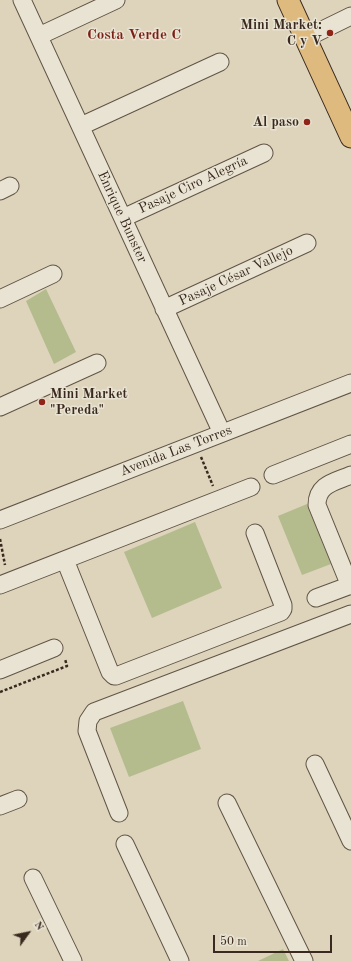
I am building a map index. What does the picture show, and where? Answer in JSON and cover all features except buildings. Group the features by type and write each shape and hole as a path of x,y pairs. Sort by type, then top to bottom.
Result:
{"main road":[{"path":"288,0 351,137"}],"street":[{"name":"Enrique Bunster","path":"22,0 222,433"},
{"path":"39,36 116,0"},
{"path":"306,38 351,16"},
{"path":"80,126 220,62"},
{"name":"Pasaje Ciro Alegría","path":"122,218 264,152"},
{"name":"Pasaje César Vallejo","path":"164,308 307,243"},
{"path":"0,299 54,274"},
{"path":"0,407 96,363"},
{"name":"Avenida Las Torres","path":"0,520 351,383"},
{"path":"273,475 351,444"},
{"path":"316,598 350,586 317,505 317,496 324,487 351,475"},
{"path":"5,583 219,500 251,486"},
{"path":"65,560 110,672 116,676 281,612 283,605 255,533"},
{"path":"119,813 87,731 88,721 94,712 351,614"},
{"path":"0,670 54,648"},
{"path":"315,764 351,840"},
{"path":"0,806 18,800"},
{"path":"227,803 304,961"},
{"path":"125,844 180,961"},
{"path":"33,878 73,961"}],"path":[{"path":"196,444 219,500"},
{"path":"0,539 7,571 5,583"},
{"path":"0,692 67,666 62,652 57,654 54,648"}],"green space":[{"path":"46,289 76,352 54,364 26,301"},
{"path":"307,504 331,564 302,575 278,516"},
{"path":"195,522 222,588 152,618 124,552"},
{"path":"183,701 201,749 129,777 110,728"},
{"path":"283,949 289,961 258,961"}],"place":[{"name":"Mini Market: C y V","path":"330,33"},
{"name":"Al paso","path":"307,122"},
{"name":"Mini Market \"Pereda\"","path":"42,402"}],"district":[{"name":"Costa Verde C","path":"134,35"}]}
